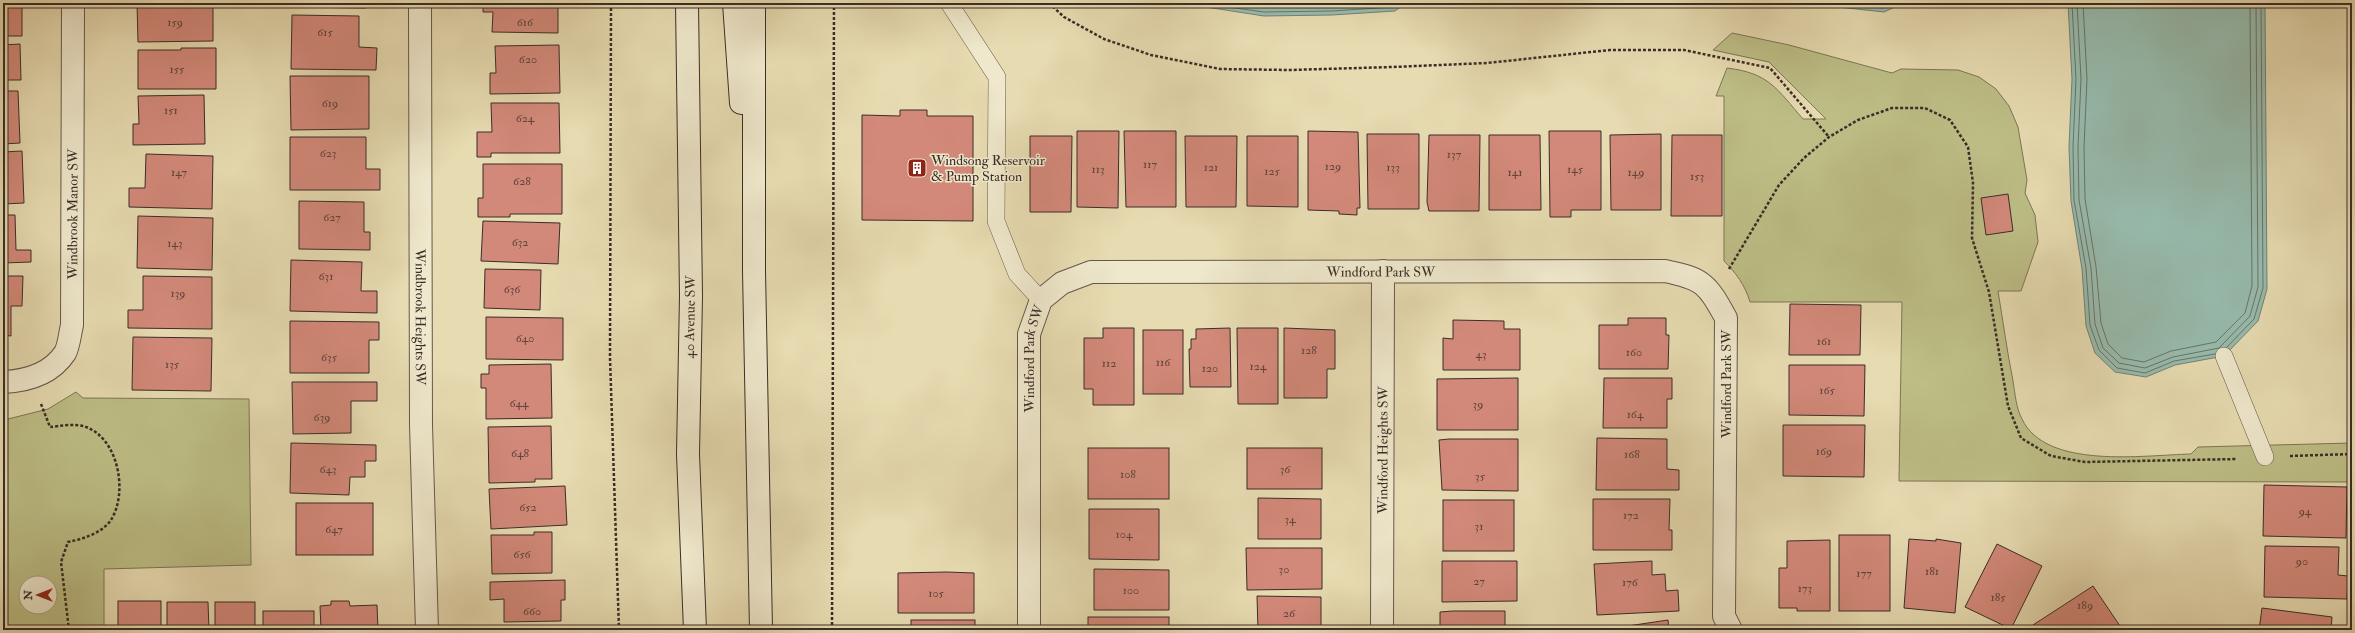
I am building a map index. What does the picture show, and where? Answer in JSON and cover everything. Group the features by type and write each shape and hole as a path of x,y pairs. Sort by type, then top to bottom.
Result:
{"street":[{"name":"Windbrook Manor SW","path":"3,382 32,379 48,369 66,352 72,325 73,3"},
{"name":"Windbrook Heights SW","path":"420,3 420,417 427,630"},
{"name":"40 Avenue SW","path":"687,3 691,296 688,454 695,630"},
{"path":"734,3 754,271"},
{"path":"754,3 754,271 761,630"},
{"name":"Windford Park SW","path":"1029,630 1029,334 1041,300 1062,283 1091,272 1383,270 1665,270 1692,276 1711,291 1726,318 1724,616 1732,630"},
{"name":"Windford Heights SW","path":"1382,630 1383,270"}],"lane":[{"path":"949,3 998,77 996,220 1017,274 1041,300"},
{"path":"2224,356 2265,457"}],"path":[{"path":"611,3 610,358 619,630"},
{"path":"832,630 834,3"},
{"path":"1049,3 1064,17 1104,40 1151,56 1220,69 1290,70 1401,67 1488,63 1610,50 1684,50 1770,68 1829,137"},
{"path":"1711,291 1731,266 1779,185 1804,158 1829,137 1858,120 1892,108 1925,108 1950,120 1968,146 1972,183 1972,238 1989,292 2008,406 2021,438 2051,456 2086,462 2151,462 2352,454"},
{"path":"32,379 50,426 86,427 102,438 114,456 120,479 118,502 110,520 92,534 68,542 61,562 69,630"}],"green space":[{"path":"1732,33 1789,45 1892,73 1901,69 1958,70 1979,77 1996,89 2009,106 2018,127 2027,180 2025,193 2035,215 2038,242 2021,291 1998,291 2017,405 2022,419 2034,435 2052,446 2074,453 2123,457 2191,454 2198,447 2352,443 2352,482 1899,481 1902,302 1750,302 1746,290 1740,280 1724,261 1724,96 1716,96 1727,68 1741,70 1763,78 1779,91 1803,119 1826,119 1769,62 1713,50"},
{"path":"76,392 83,398 249,399 251,565 104,569 104,630 5,630 4,420 48,409"}],"water":[{"path":"1180,3 1406,3 1395,11 1332,15 1264,16"},
{"path":"1801,3 1904,3 1884,12"},
{"path":"2068,3 2265,3 2267,289 2258,321 2224,356 2175,365 2146,377 2115,372 2095,353 2086,326 2082,269 2071,201 2069,147 2072,79"}],"building":[{"path":"3,3 22,5 22,36 3,36"},
{"path":"137,3 213,3 213,41 138,42"},
{"path":"292,3 366,3 366,8 292,7"},
{"path":"483,3 558,3 558,33 492,32 493,12 483,12"},
{"path":"292,15 359,16 359,47 377,48 376,70 291,69"},
{"path":"20,44 21,80 3,80 3,45"},
{"path":"559,45 560,93 490,94 490,73 496,73 495,46"},
{"path":"181,48 216,48 216,89 138,89 138,50 181,50"},
{"path":"290,76 369,76 369,129 291,130"},
{"path":"3,91 18,91 20,143 3,144"},
{"path":"204,95 205,144 133,145 133,124 139,124 138,96"},
{"path":"491,103 559,103 560,153 491,153 491,157 477,157 477,132 492,132"},
{"name":"Windsong Reservoir & Pump Station","path":"900,110 927,110 927,116 973,116 973,221 862,220 862,115 900,116"},
{"path":"1077,131 1119,131 1118,208 1077,207"},
{"path":"1124,131 1176,131 1176,207 1126,207"},
{"path":"1308,131 1358,132 1360,208 1357,208 1357,215 1339,214 1339,211 1308,210"},
{"path":"1549,131 1601,131 1601,210 1571,210 1571,217 1550,217"},
{"path":"1367,134 1419,134 1419,209 1368,209"},
{"path":"1661,134 1661,210 1611,210 1610,135"},
{"path":"1429,135 1480,135 1479,211 1429,211 1427,202"},
{"path":"1489,135 1540,135 1541,210 1489,210"},
{"path":"1672,135 1722,135 1722,216 1671,216"},
{"path":"1030,136 1072,136 1071,212 1030,212"},
{"path":"1185,136 1237,136 1236,207 1186,207"},
{"path":"1247,136 1298,136 1298,207 1247,206"},
{"path":"290,137 366,137 366,169 380,169 380,190 290,190"},
{"path":"22,151 24,203 3,204 3,152"},
{"path":"146,154 213,156 212,209 129,207 129,188 145,188"},
{"path":"483,164 562,164 562,214 510,214 510,217 478,217 478,198 483,198"},
{"path":"2008,194 2013,231 1986,235 1981,198"},
{"path":"299,201 364,202 364,232 370,232 370,250 299,249"},
{"path":"3,215 15,215 16,250 31,250 31,262 3,263"},
{"path":"138,216 213,218 212,270 137,268"},
{"path":"483,221 560,223 558,264 481,261"},
{"path":"291,260 362,262 361,291 377,291 377,313 290,311"},
{"path":"485,269 541,270 540,310 484,308"},
{"path":"3,276 23,276 22,306 11,306 11,336 3,335"},
{"path":"143,276 212,277 212,329 128,328 128,310 143,310"},
{"path":"1790,304 1861,305 1860,355 1789,355"},
{"path":"486,317 563,318 563,360 486,359"},
{"path":"1628,318 1666,318 1666,335 1669,335 1668,369 1599,369 1599,325 1628,325"},
{"path":"1453,320 1504,321 1504,329 1520,329 1520,370 1443,370 1443,338 1453,339"},
{"path":"290,321 379,322 379,340 369,340 369,373 290,373"},
{"path":"1103,328 1134,328 1134,405 1093,405 1093,389 1084,389 1084,338 1103,338"},
{"path":"1230,328 1231,387 1190,387 1189,349 1191,349 1191,339 1196,339 1196,329"},
{"path":"1237,328 1278,328 1278,404 1238,404"},
{"path":"1284,328 1335,330 1335,369 1327,369 1327,398 1284,398"},
{"path":"1143,330 1183,330 1183,394 1143,394"},
{"path":"133,337 212,338 211,391 132,390"},
{"path":"551,364 552,418 486,419 486,388 481,388 481,374 489,374 489,365"},
{"path":"1789,365 1865,365 1864,416 1789,415"},
{"path":"1518,378 1518,430 1437,430 1437,379"},
{"path":"1604,378 1672,378 1672,399 1667,399 1667,428 1603,428"},
{"path":"292,382 377,382 377,401 351,401 351,433 293,434"},
{"path":"1783,425 1865,425 1864,477 1783,476"},
{"path":"551,426 552,479 535,479 535,482 489,483 488,427"},
{"path":"1597,438 1667,439 1667,469 1679,470 1679,490 1596,490"},
{"path":"1518,439 1518,491 1442,490 1439,440"},
{"path":"291,443 376,445 376,461 365,461 365,477 350,477 349,495 290,493"},
{"path":"1088,448 1169,448 1169,499 1088,499"},
{"path":"1247,448 1322,448 1322,489 1247,489"},
{"path":"2264,485 2347,487 2346,538 2263,536"},
{"path":"565,486 567,525 491,529 489,489"},
{"path":"1258,498 1321,499 1321,539 1258,539"},
{"path":"1593,499 1670,499 1669,530 1672,530 1672,550 1593,550"},
{"path":"1443,500 1514,500 1514,551 1443,551"},
{"path":"296,503 373,503 373,555 296,555"},
{"path":"1089,509 1159,509 1159,560 1089,559"},
{"path":"534,532 552,532 552,573 492,574 491,535 534,535"},
{"path":"1839,535 1890,535 1890,611 1839,611"},
{"path":"1909,539 1936,541 1936,539 1961,543 1955,613 1904,608"},
{"path":"1830,540 1830,611 1797,611 1797,608 1779,608 1779,568 1787,568 1787,541"},
{"path":"1997,544 2042,566 2011,629 1965,607"},
{"path":"2265,546 2339,547 2338,575 2348,576 2347,599 2264,597"},
{"path":"1246,548 1322,548 1322,589 1247,590"},
{"path":"1442,561 1517,561 1517,601 1442,602"},
{"path":"1652,561 1652,575 1665,574 1666,591 1678,590 1679,611 1597,615 1594,564"},
{"path":"1094,569 1169,570 1169,610 1094,610"},
{"path":"898,573 974,573 974,613 898,613"},
{"path":"565,580 565,600 561,600 561,621 504,622 504,599 490,600 490,582"},
{"path":"2093,586 2122,629 2029,630 2033,625"},
{"path":"1257,596 1321,597 1321,630 1258,630"},
{"path":"118,601 161,601 161,630 118,630"},
{"path":"331,601 349,601 350,606 377,605 378,630 321,630 320,606 331,605"},
{"path":"167,602 208,602 209,630 167,630"},
{"path":"215,602 255,602 255,630 215,630"},
{"path":"2262,608 2332,617 2331,630 2259,630"},
{"path":"263,611 314,611 314,630 263,630"},
{"path":"1505,611 1505,630 1440,630 1440,612"},
{"path":"1088,617 1169,617 1169,630 1088,630"},
{"path":"911,620 975,620 975,630 911,630"},
{"path":"1668,620 1669,630 1601,630"}],"place":[{"name":"Windsong Reservoir & Pump Station","path":"917,168"}]}
